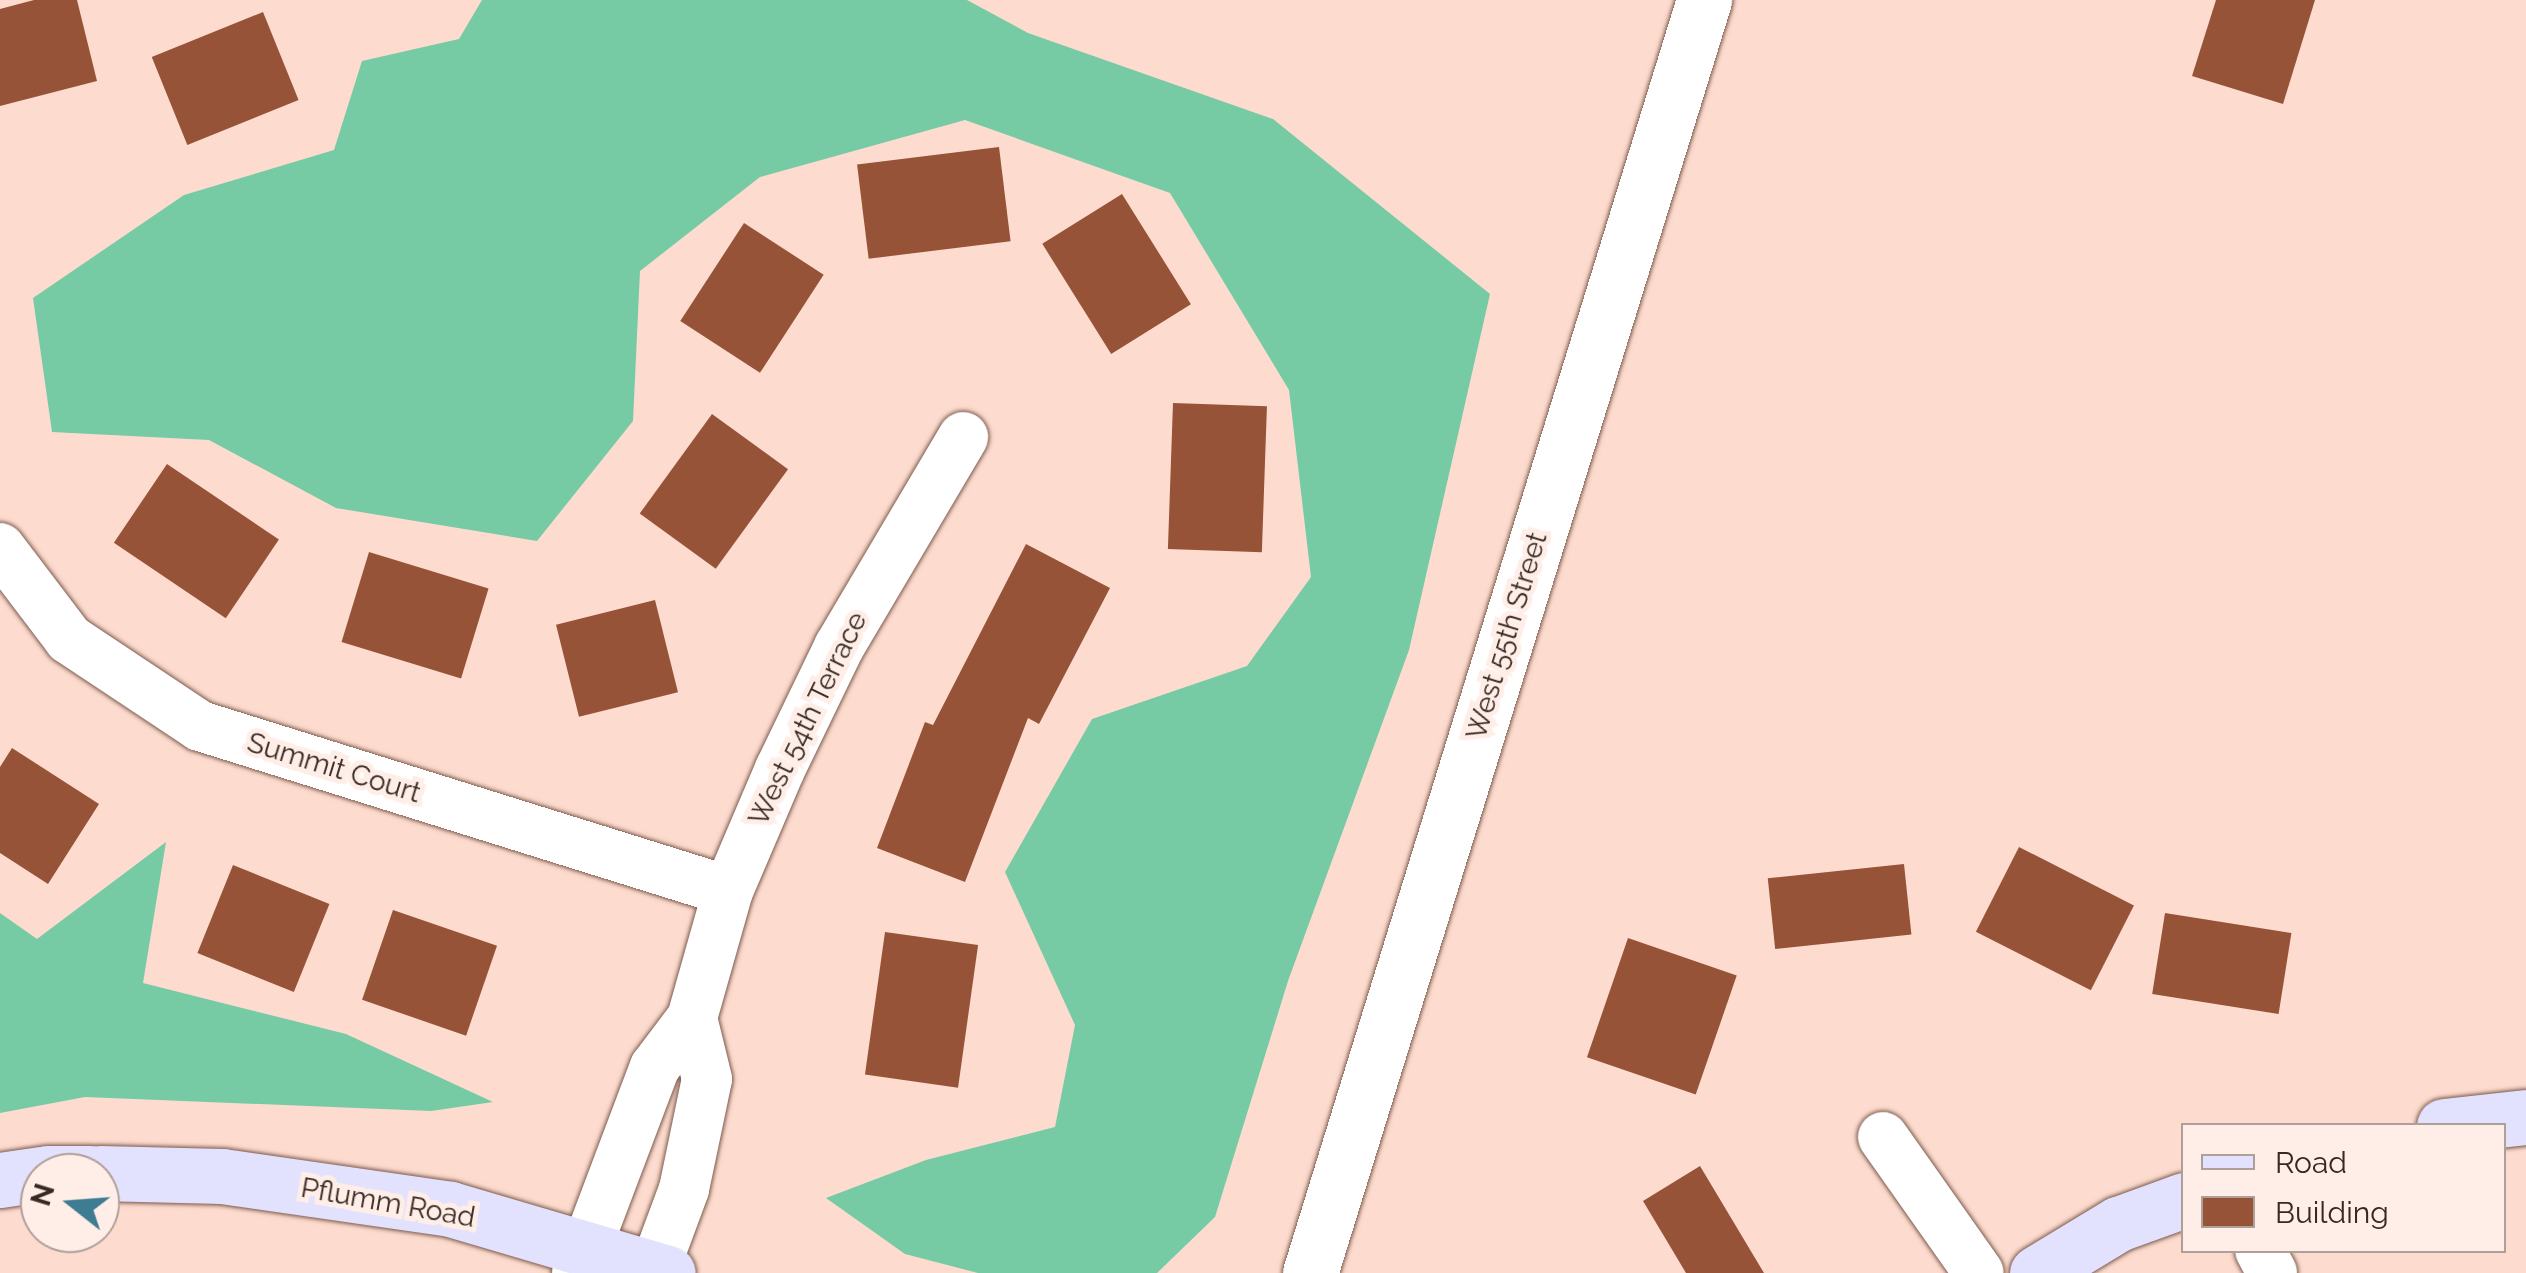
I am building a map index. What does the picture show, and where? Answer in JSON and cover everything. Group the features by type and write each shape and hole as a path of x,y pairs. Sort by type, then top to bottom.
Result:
{"main road":[{"path":"2475,1123 2526,1118"},
{"name":"Pflumm Road","path":"120,1173 222,1176 450,1209 581,1261 659,1272"},
{"path":"2038,1273 2118,1224 2181,1201"}],"street":[{"name":"West 55th Street","path":"1310,1273 1704,0"},
{"name":"West 54th Terrace","path":"581,1261 655,1067 692,1018 728,891 839,647 963,437"},
{"name":"Summit Court","path":"0,548 69,639 200,726 728,891"},
{"path":"659,1272 684,1189 708,1079 692,1018"},
{"path":"1882,1138 1979,1273"}],"green space":[{"path":"482,0 967,0 1028,33 1273,119 1490,294 1409,650 1288,981 1215,1217 1157,1273 978,1273 905,1254 826,1198 926,1160 1055,1127 1075,1025 1005,872 1092,719 1247,666 1311,577 1289,390 1170,193 965,120 760,177 640,271 633,421 537,541 336,508 209,440 52,432 33,298 184,195 334,150 362,61 459,39"},
{"path":"166,842 143,983 346,1034 493,1102 431,1111 85,1097 0,1113 0,913 37,939"}],"building":[{"path":"34,0 77,0 97,81 0,106 0,9"},
{"path":"2216,0 2315,0 2283,104 2192,76"},
{"path":"263,12 299,100 187,145 152,57"},
{"path":"999,147 1011,241 869,259 857,164"},
{"path":"1122,194 1191,304 1111,354 1042,244"},
{"path":"744,223 824,275 760,373 680,321"},
{"path":"1173,403 1267,406 1262,552 1168,549"},
{"path":"712,414 788,469 716,569 640,514"},
{"path":"167,464 279,539 226,618 114,543"},
{"path":"1026,544 1110,588 1039,724 1028,718 965,882 877,848 925,722 933,725"},
{"path":"369,552 489,589 461,678 342,642"},
{"path":"655,600 678,692 579,717 556,625"},
{"path":"12,748 99,804 48,884 0,853 0,767"},
{"path":"2019,847 2134,906 2091,990 1976,932"},
{"path":"1904,864 1911,935 1775,949 1768,878"},
{"path":"233,865 329,904 294,992 197,953"},
{"path":"393,910 497,946 466,1036 362,1000"},
{"path":"2165,913 2291,933 2279,1014 2152,994"},
{"path":"885,932 978,945 958,1088 865,1075"},
{"path":"1628,938 1737,975 1696,1095 1587,1057"},
{"path":"1700,1166 1764,1273 1686,1273 1643,1201"}]}
